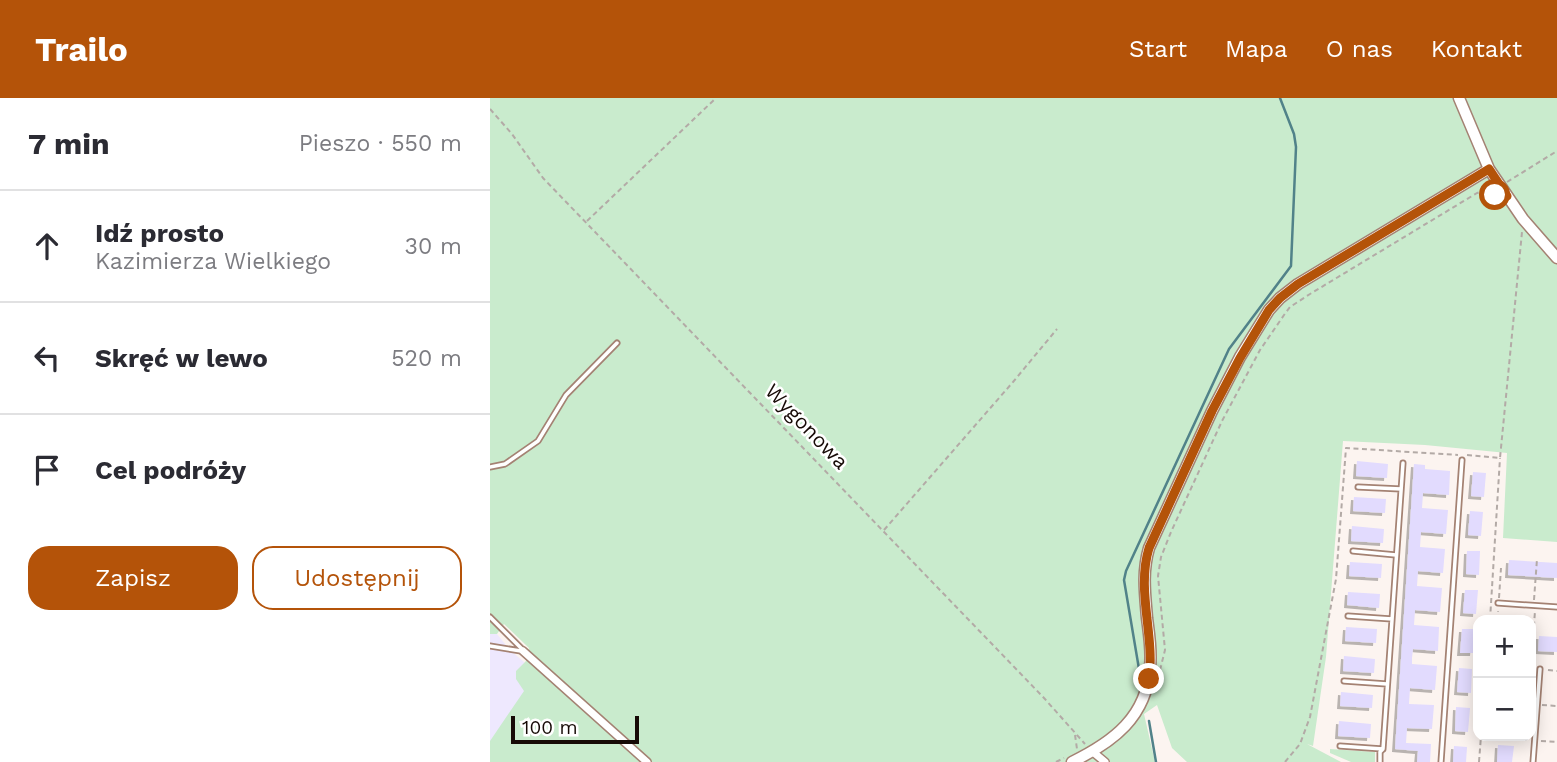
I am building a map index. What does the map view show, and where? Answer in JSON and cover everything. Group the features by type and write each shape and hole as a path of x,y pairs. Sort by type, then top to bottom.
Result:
{"street":[{"path":"1459,98 1489,169 1524,219 1557,258"},
{"path":"1071,757 1093,752 1108,742 1136,712 1143,697 1151,661 1144,582 1149,548 1212,411 1263,318 1280,298 1298,284 1489,169"},
{"path":"523,651 646,762"},
{"path":"1093,752 1105,762"}],"lane":[{"path":"490,467 505,464 538,441 566,395 617,343"},
{"path":"1441,762 1462,460"},
{"path":"1380,762 1403,463"},
{"path":"1358,487 1401,489"},
{"path":"1353,551 1396,555"},
{"path":"1498,603 1557,607"},
{"path":"490,617 523,651"},
{"path":"1348,617 1392,619"},
{"path":"490,646 523,651"},
{"path":"1536,727 1540,669"},
{"path":"1344,681 1387,684"},
{"path":"1533,762 1535,741"},
{"path":"1339,746 1383,749"}],"path":[{"path":"586,222 716,98"},
{"name":"Wygonowa","path":"490,109 512,134 543,178 1093,752"},
{"path":"1158,674 1165,650 1158,582 1161,557 1222,421 1279,321 1290,307 1310,293 1477,193 1483,191 1495,195 1504,191 1557,151"},
{"path":"1490,615 1500,458 1524,219"},
{"path":"883,531 1057,328"},
{"path":"1285,762 1300,744 1310,717 1335,579 1346,447 1500,458"},
{"path":"1534,615 1537,559"},
{"path":"1497,615 1501,568"},
{"path":"1056,762 1071,757 1077,748 1075,733"},
{"path":"1479,762 1481,741"},
{"path":"1535,741 1557,742"}],"shaded area":[{"path":"490,627 510,650 566,698 490,762"}],"green space":[{"path":"490,98 1557,98 1557,542 1503,538 1507,453 1343,441 1326,657 1313,746 1307,744 1341,762 1187,762 1172,748 1157,705 1144,714 1155,762 490,762 490,741 524,691 516,679 516,671 526,661 529,648 504,624 497,634 490,634"},
{"path":"1330,749 1375,752 1375,762 1351,762 1330,753"}],"building":[{"path":"1357,461 1388,464 1387,478 1356,476"},
{"path":"1414,464 1425,465 1425,469 1450,471 1449,495 1423,493 1422,508 1448,510 1446,534 1421,532 1420,547 1445,549 1443,573 1418,571 1417,586 1442,588 1440,612 1415,610 1414,625 1439,627 1438,651 1413,649 1412,658 1412,664 1437,666 1435,690 1410,688 1409,704 1434,705 1432,729 1407,728 1406,743 1431,744 1430,762 1417,762 1418,751 1395,749"},
{"path":"1473,472 1486,473 1484,497 1471,496"},
{"path":"1354,497 1386,499 1385,513 1353,511"},
{"path":"1470,511 1483,512 1481,536 1468,535"},
{"path":"1352,526 1384,529 1383,543 1351,541"},
{"path":"1467,551 1480,551 1479,575 1466,574"},
{"path":"1509,560 1557,563 1557,578 1508,575"},
{"path":"1350,562 1382,564 1381,578 1349,576"},
{"path":"1465,590 1478,590 1476,614 1463,613"},
{"path":"1348,592 1380,594 1379,608 1347,605"},
{"path":"1346,627 1377,629 1376,643 1345,641"},
{"path":"1462,629 1473,629 1473,653 1460,653"},
{"path":"1539,636 1557,637 1557,652 1538,651"},
{"path":"1344,656 1375,659 1374,673 1343,671"},
{"path":"1459,668 1472,669 1471,693 1457,692"},
{"path":"1341,692 1373,695 1372,708 1340,706"},
{"path":"1456,707 1470,708 1468,732 1455,731"},
{"path":"1339,721 1371,724 1370,738 1338,736"},
{"path":"1498,745 1514,746 1512,762 1497,762"},
{"path":"1454,746 1467,747 1466,762 1453,762"}],"waterway":[{"path":"1139,669 1124,580 1126,571 1229,349 1291,266 1296,147 1294,134 1280,98"},
{"path":"1149,721 1156,762"}],"route":[{"path":"1149,679 1150,654 1144,582 1149,548 1219,398 1269,310 1298,284 1489,169 1507,196 1495,195"}]}
